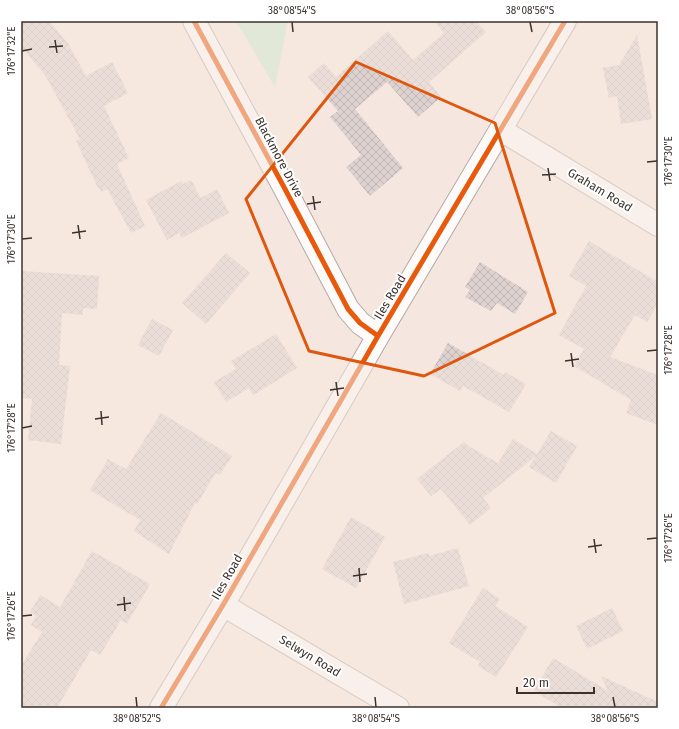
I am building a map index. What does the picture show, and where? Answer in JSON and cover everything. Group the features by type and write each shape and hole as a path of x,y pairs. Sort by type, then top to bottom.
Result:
{"street":[{"name":"Blackmore Drive","path":"194,21 348,309 360,323 378,336"},
{"name":"Iles Road","path":"161,708 223,605 378,336 565,21"},
{"name":"Graham Road","path":"501,130 658,225"},
{"name":"Selwyn Road","path":"223,605 398,708"}],"highlighted area":[{"path":"356,62 495,123 555,313 424,376 309,351 246,199"}],"green space":[{"path":"236,21 288,21 275,87"}],"building":[{"path":"21,21 49,21 69,45 86,76 112,62 128,93 104,106 129,158 117,164 145,226 131,233 107,189 101,192 99,187 98,188 76,141 80,139 45,75 21,47"},
{"path":"434,21 476,21 486,32 429,82 441,97 418,117 387,82 355,109 403,168 370,196 346,167 361,155 330,117 338,111 308,77 324,63 336,77 388,31 413,60 444,33"},
{"path":"637,35 652,119 621,124 617,96 609,98 603,68 619,65"},
{"path":"191,180 201,198 217,189 229,213 182,238 179,233 167,240 146,200 181,181 183,184"},
{"path":"589,241 658,282 658,304 647,322 635,315 610,357 658,375 658,425 626,413 631,400 574,366 584,349 559,335 586,286 569,276"},
{"path":"226,253 250,273 206,324 182,303"},
{"path":"480,262 528,292 515,314 497,303 491,311 465,297 470,290 465,287"},
{"path":"21,271 99,276 97,309 83,308 83,315 62,313 59,365 70,366 61,444 28,440 32,399 21,398"},
{"path":"152,319 173,330 159,356 138,345"},
{"path":"276,334 297,368 253,395 249,388 226,402 214,382 236,369 231,361"},
{"path":"448,343 504,375 505,372 526,384 509,412 463,386 460,391 430,374"},
{"path":"161,413 232,456 220,475 216,473 197,504 195,503 169,554 134,531 140,520 90,490 108,459 126,469"},
{"path":"551,431 577,446 556,483 529,467 536,456 483,498 491,508 470,525 441,489 431,496 417,479 464,442 498,463 513,439 537,454"},
{"path":"351,517 385,537 356,588 322,569"},
{"path":"458,548 469,586 404,604 393,562 429,553 429,556"},
{"path":"92,551 150,584 127,624 121,620 100,655 91,650 57,708 21,708 21,666 42,632 31,625 36,616 30,612 40,595 60,607"},
{"path":"483,588 500,599 495,606 528,627 496,677 478,666 480,662 449,643"},
{"path":"612,608 623,631 587,649 576,626"},
{"path":"553,658 608,691 601,676 658,702 658,708 562,708 534,691"}],"cycle path":[{"path":"194,21 348,309 360,323 378,336"},
{"path":"161,708 223,605 378,336 565,21"}]}
